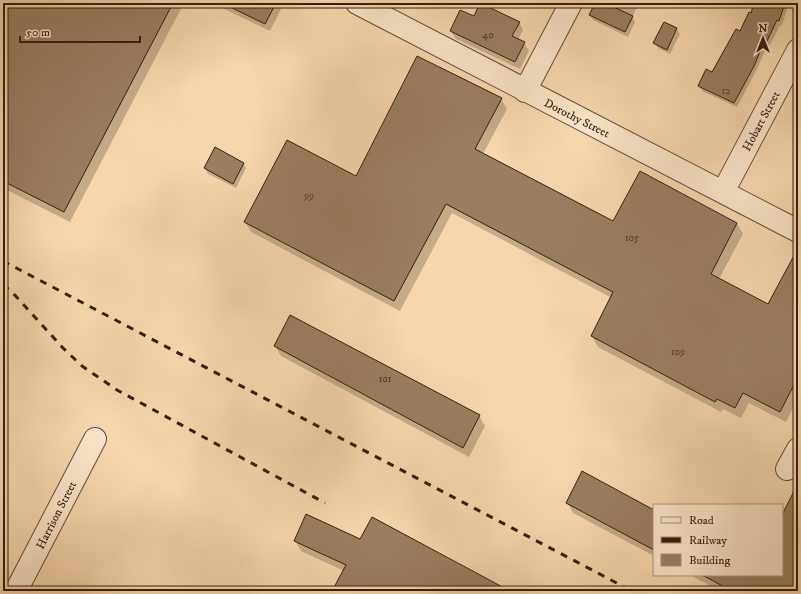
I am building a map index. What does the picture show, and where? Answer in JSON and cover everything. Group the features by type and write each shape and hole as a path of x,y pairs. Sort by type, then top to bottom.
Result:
{"street":[{"name":"Dorothy Street","path":"357,3 798,232"},
{"path":"525,91 571,3"},
{"name":"Hobart Street","path":"723,192 798,50"},
{"name":"Harrison Street","path":"16,591 95,439"},
{"path":"787,469 798,449"}],"building":[{"path":"3,3 173,3 64,212 3,181"},
{"path":"222,3 276,3 265,24"},
{"path":"480,3 520,22 512,36 525,42 515,62 450,31 460,10 474,16"},
{"path":"595,3 605,3 633,16 625,32 589,15"},
{"path":"754,3 785,3 779,21 777,20 767,41 765,40 754,66 734,103 698,86 706,69 712,72 736,29 740,31 749,12 751,13"},
{"path":"664,22 677,28 667,50 653,43"},
{"path":"417,56 502,98 475,149 613,221 640,171 737,223 711,274 768,304 798,248 798,377 780,412 743,393 735,408 717,399 715,402 591,336 613,292 446,204 394,301 244,222 287,140 356,176"},
{"path":"215,147 244,163 233,184 204,168"},
{"path":"290,315 480,415 463,448 274,346"},
{"path":"582,471 653,509 653,549 566,503"},
{"path":"798,483 798,591 732,591 704,576 783,576 783,513"},
{"path":"306,514 360,539 372,517 510,591 332,591 346,565 294,541"}],"railway":[{"path":"3,261 632,591"},
{"path":"3,285 12,292 63,348 82,366 117,390 325,503"}]}
